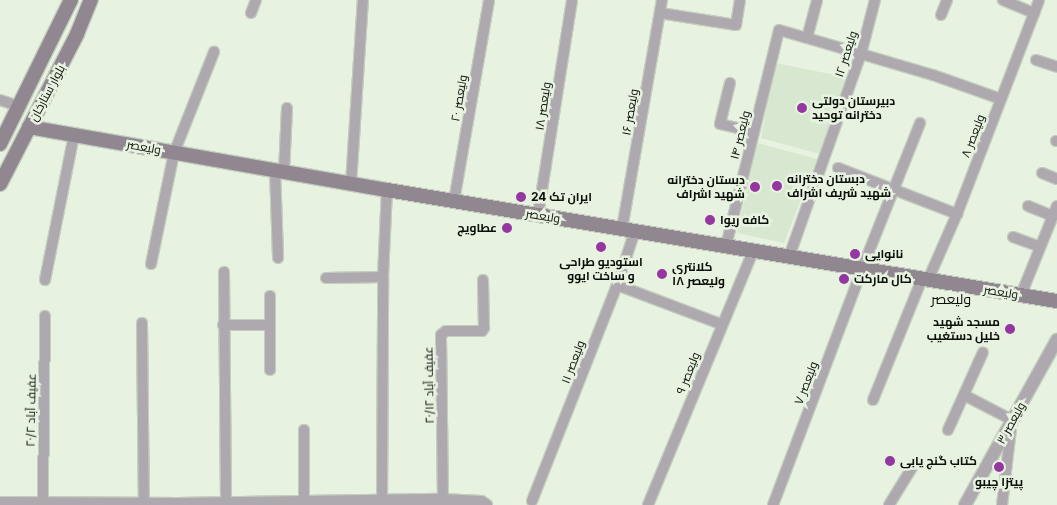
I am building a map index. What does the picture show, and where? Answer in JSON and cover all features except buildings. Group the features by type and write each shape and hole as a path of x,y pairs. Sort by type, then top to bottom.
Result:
{"main road":[{"name":"بلوار ستارخان","path":"0,144 71,0"},
{"name":"بلوار ستارخان","path":"0,184 77,34 91,0"},
{"name":"ولیعصر","path":"29,127 351,184 1057,301"}],"street":[{"path":"251,13 256,0"},
{"path":"351,184 363,0"},
{"name":"۲۰ ولیعصر","path":"454,201 489,0"},
{"name":"۱۸ ولیعصر","path":"538,215 572,0"},
{"name":"۱۶ ولیعصر","path":"628,230 662,0"},
{"path":"660,13 736,25 740,0"},
{"path":"817,0 807,38 933,75 1001,99"},
{"name":"۱۲ ولیعصر","path":"789,257 861,54 875,0"},
{"path":"941,15 948,0"},
{"path":"1003,0 1034,13"},
{"name":"۸ ولیعصر","path":"873,400 925,279 957,214 1038,0"},
{"name":"۱۴ ولیعصر","path":"726,246 779,30 807,38"},
{"path":"151,264 174,152 214,52"},
{"path":"1036,60 1057,67"},
{"path":"730,83 720,124 754,132"},
{"path":"0,100 19,106"},
{"path":"278,258 279,171 287,108"},
{"name":"۷ ولیعصر","path":"773,505 862,269 920,123"},
{"path":"45,280 74,135"},
{"path":"838,168 957,214"},
{"path":"1042,173 1057,179"},
{"path":"382,503 383,277 387,190"},
{"path":"1028,206 1053,216"},
{"path":"1021,295 1057,206"},
{"name":"۱۱ ولیعصر","path":"532,501 617,285 628,230"},
{"path":"1014,237 1040,247"},
{"name":"۹ ولیعصر","path":"648,505 721,324 753,251"},
{"path":"224,272 226,504"},
{"path":"326,278 383,277"},
{"name":"عفیف آباد ۲۰/۱۲","path":"443,500 441,335 446,331 482,331 484,328 483,280"},
{"path":"617,285 721,324"},
{"path":"270,296 270,370"},
{"name":"عفیف آباد ۲۰/۲","path":"43,504 45,316"},
{"path":"142,323 144,503"},
{"path":"223,325 270,325"},
{"name":"۳ ولیعصر","path":"964,505 1057,340"},
{"path":"948,430 983,352"},
{"path":"964,395 1012,420 1002,505"},
{"path":"304,430 304,502"},
{"path":"888,505 914,466"},
{"path":"0,503 144,503 178,505 304,502 327,504 443,500 481,502 486,505"}],"shaded area":[{"name":"دبیرستان دولتی دخترانه توحید","path":"775,63 850,78 820,154 761,138"},
{"name":"دبستان دخترانه شهید شریف اشراف","path":"757,143 817,159 784,243 737,233"}],"place":[{"name":"دبیرستان دولتی دخترانه توحید","path":"802,108"},
{"name":"دبستان دخترانه شهید شریف اشراف","path":"777,186"},
{"name":"دبستان دخترانه شهید اشراف","path":"755,187"},
{"name":"ایران تک 24","path":"521,197"},
{"name":"کافه ریوا","path":"710,220"},
{"name":"عطاویچ","path":"507,228"},
{"name":"استودیو طراحی و ساخت ایوو","path":"601,247"},
{"name":"نانوایی","path":"855,254"},
{"name":"کلانتری ۱۸ ولیعصر","path":"662,274"},
{"name":"کال مارکت","path":"844,279"},
{"name":"مسجد شهید خلیل دستغیب","path":"1010,329"},
{"name":"کتاب گنج یابی","path":"890,461"},
{"name":"پیتزا چیبو","path":"999,467"}],"district":[{"name":"ولیعصر","path":"951,299"}]}
